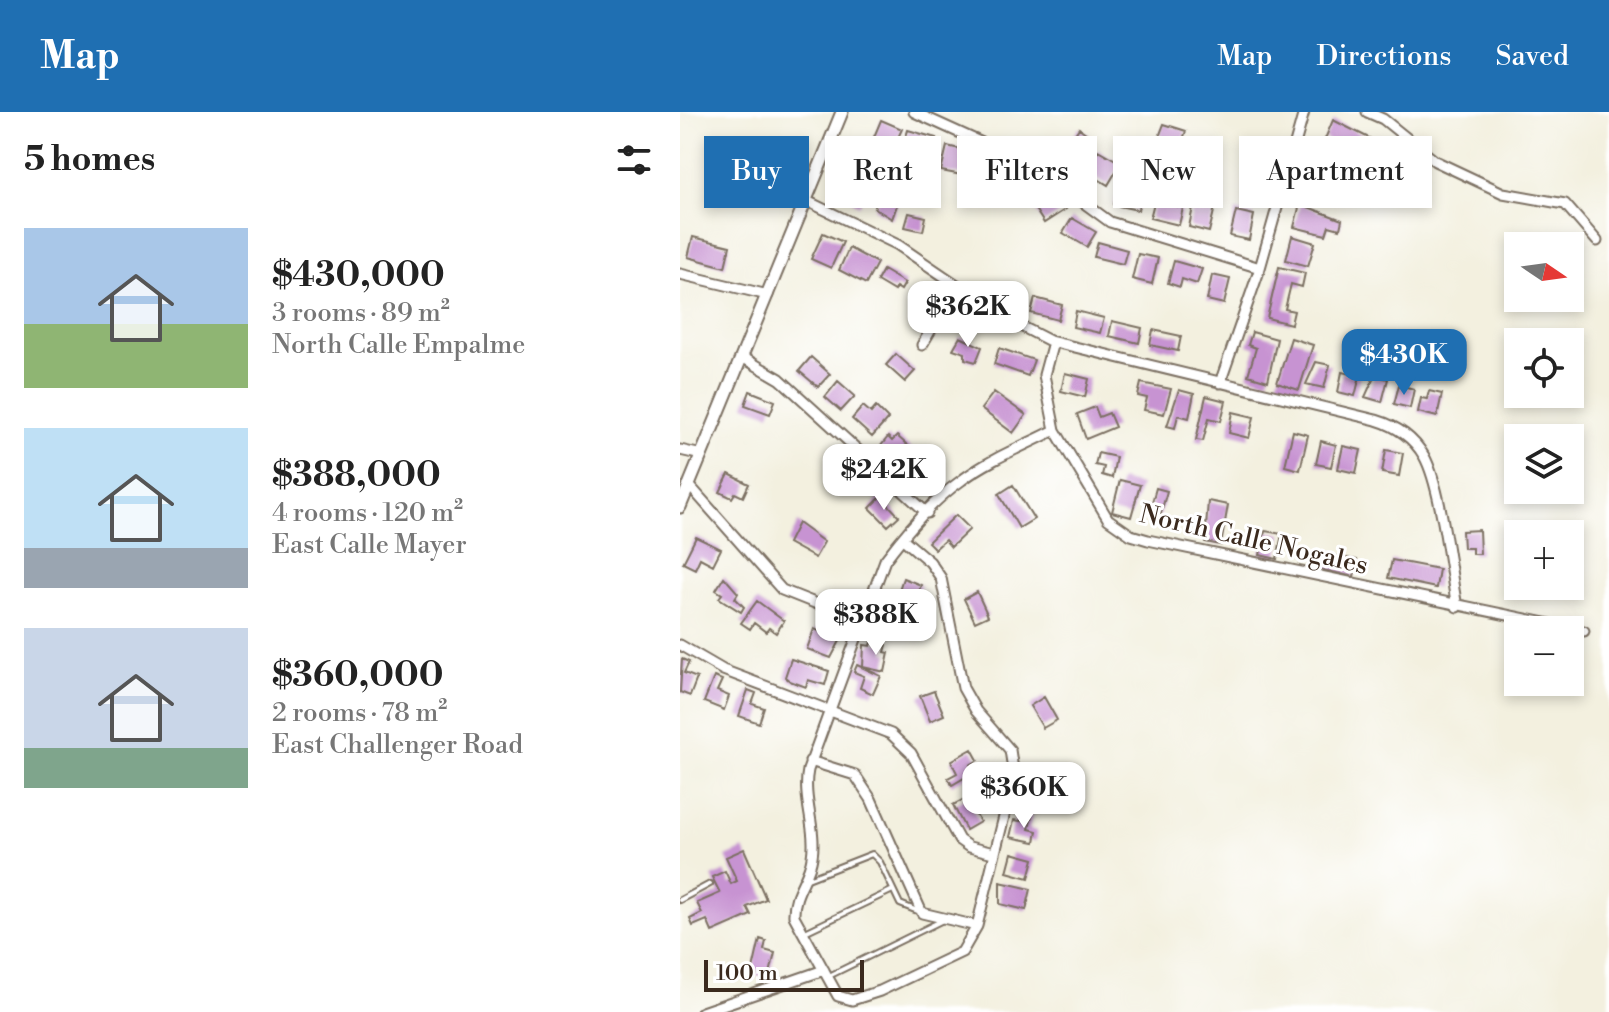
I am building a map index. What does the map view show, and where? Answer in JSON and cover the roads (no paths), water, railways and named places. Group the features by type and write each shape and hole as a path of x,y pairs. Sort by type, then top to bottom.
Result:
{"street":[{"path":"809,196 842,112"},
{"path":"914,112 1035,167 1110,222 1260,268"},
{"path":"1220,383 1260,268 1304,112"},
{"path":"1367,112 1383,119 1435,161 1503,193 1565,204 1597,241"},
{"path":"809,202 888,239 1007,319 1053,342 1376,420 1407,436 1424,456 1431,473 1457,607"},
{"path":"680,507 804,208"},
{"path":"680,274 768,295"},
{"path":"922,345 957,285"},
{"name":"North Calle Nogales","path":"1053,342 1044,375 1055,430 1108,519 1131,535 1505,616"},
{"path":"742,357 780,379 927,513"},
{"path":"903,539 939,573 963,688 976,711 1012,755 1014,776 977,926 962,952 880,991 852,1000 838,996 794,916 793,901 813,854 806,788 810,761 880,569 903,539 963,479 1055,430"},
{"path":"680,450 702,455"},
{"path":"689,485 782,590 860,621"},
{"path":"680,645 723,670 879,728 902,742 959,840 969,847 994,853"},
{"path":"810,761 855,775 871,799 922,913 977,926"},
{"path":"702,1012 825,974"}],"lane":[{"path":"803,881 872,854 900,904 922,913"},
{"path":"680,900 710,884"},
{"path":"803,933 893,890"},
{"path":"825,974 945,919"}]}
